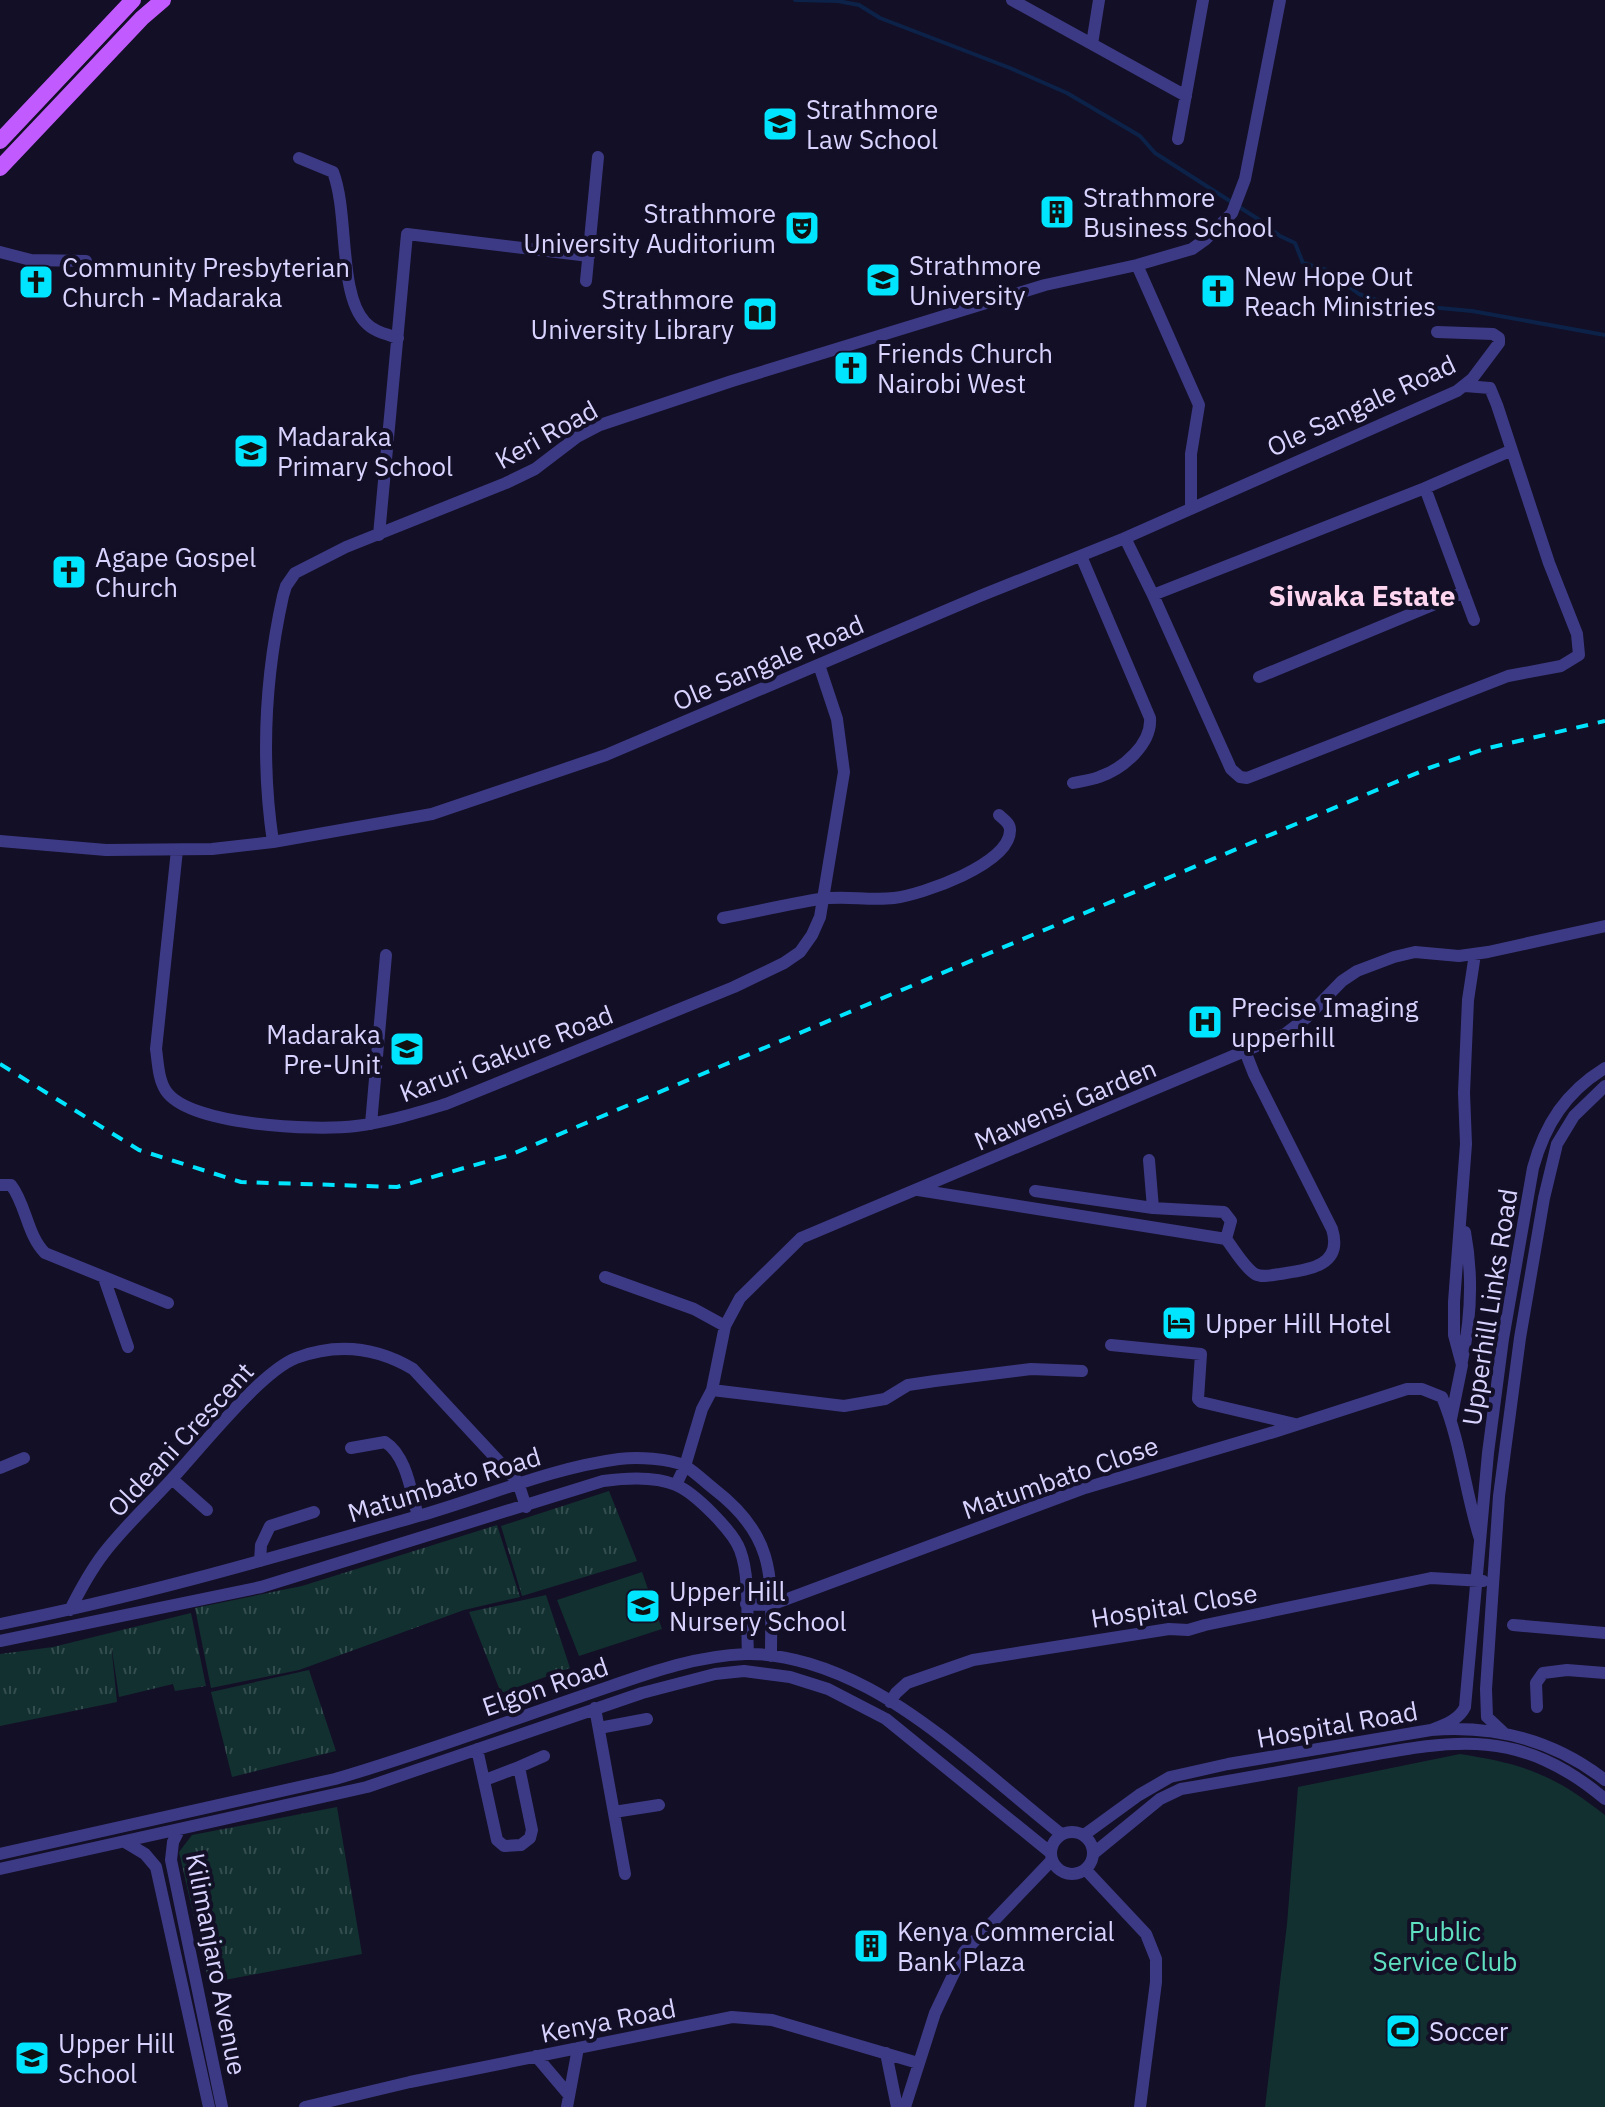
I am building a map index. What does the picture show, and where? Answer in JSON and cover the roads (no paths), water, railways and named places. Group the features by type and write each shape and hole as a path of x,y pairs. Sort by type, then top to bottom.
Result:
{"main road":[{"path":"0,141 133,0"},
{"path":"0,168 142,18 163,0"}],"street":[{"path":"1012,0 1186,96"},
{"path":"1092,44 1099,0"},
{"path":"1178,139 1203,0"},
{"name":"Keri Road","path":"273,842 265,753 269,685 286,586 295,573 346,547 535,469 577,437 600,425 1045,285 1137,265 1192,249 1232,213 1245,179 1280,0"},
{"path":"586,281 598,157"},
{"path":"299,158 333,172 343,210 346,269 358,309 363,321 376,331 398,338"},
{"path":"379,535 407,234 589,256"},
{"path":"0,252 31,260 86,261"},
{"path":"1137,265 1199,405 1191,454 1191,507"},
{"name":"Ole Sangale Road","path":"0,841 106,850 177,850 273,842 396,823 446,810 591,761 1125,538 1465,386 1498,348 1499,338 1493,334 1437,332"},
{"path":"1125,538 1231,769 1240,777 1247,778 1508,676 1561,666 1579,655 1580,645 1490,388 1465,386"},
{"path":"1153,595 1425,488 1510,451"},
{"path":"1425,488 1474,620"},
{"path":"1073,783 1101,777 1128,759 1146,741 1151,727 1150,718 1081,556"},
{"path":"1259,677 1464,592"},
{"name":"Karuri Gakure Road","path":"177,850 156,1049 165,1089 187,1109 255,1124 352,1127 446,1104 734,987 800,952 812,935 824,898 844,772 837,719 819,665"},
{"path":"723,918 824,898 893,898 921,892 980,868 996,855 1008,837 1009,824 999,815"},
{"name":"Mawensi Garden","path":"676,1485 702,1409 712,1390 725,1326 740,1298 801,1238 1285,1034 1357,971 1415,952 1459,956 1475,954 1605,926"},
{"path":"1475,954 1468,1000 1464,1093 1466,1144 1454,1302 1454,1335 1462,1365 1451,1419 1480,1539"},
{"path":"371,1124 386,955"},
{"path":"918,1190 1226,1239 1252,1272 1263,1276 1320,1267 1335,1242 1332,1229 1245,1051"},
{"name":"Upperhill Links Road","path":"1476,1580 1503,1339 1536,1157 1551,1118 1567,1098 1605,1068"},
{"name":"Upperhill Links Road","path":"1494,1582 1499,1496 1508,1421 1549,1172 1557,1144 1574,1116 1605,1086"},
{"path":"1149,1160 1153,1208"},
{"path":"0,1185 11,1185 18,1193 41,1249 65,1263 168,1303"},
{"path":"1035,1191 1153,1208 1224,1212 1231,1221 1226,1239"},
{"path":"605,1277 694,1309 725,1326"},
{"path":"104,1278 128,1347"},
{"path":"1111,1345 1201,1354 1198,1399 1201,1402 1298,1425"},
{"name":"Oldeani Crescent","path":"70,1610 105,1552 243,1401 280,1366 320,1352 356,1348 393,1358 413,1369 518,1482 526,1507"},
{"path":"712,1390 844,1406 885,1399 908,1385 935,1381 1031,1369 1082,1371"},
{"name":"Matumbato Close","path":"746,1604 771,1605 1085,1488 1298,1425 1391,1392 1422,1389 1442,1397 1451,1419"},
{"path":"351,1448 385,1442 393,1447 401,1459 413,1541"},
{"path":"0,1468 24,1458"},
{"name":"Matumbato Road","path":"0,1624 70,1610 257,1562 412,1518 518,1482 557,1473 621,1459 671,1462 685,1466"},
{"path":"685,1466 736,1506 764,1547 771,1582 771,1656"},
{"path":"557,1473 565,1494"},
{"path":"172,1479 207,1510"},
{"name":"Matumbato Road","path":"0,1641 261,1587 615,1479 644,1479 676,1485 730,1531 740,1550 748,1654"},
{"path":"261,1587 257,1562 270,1526 314,1512"},
{"path":"319,1544 324,1568"},
{"name":"Hospital Close","path":"890,1702 907,1683 983,1658 1169,1629 1188,1630 1431,1578 1494,1582"},
{"path":"1431,1730 1450,1722 1465,1707 1476,1580"},
{"path":"1494,1582 1485,1707 1487,1717 1504,1733"},
{"path":"1513,1625 1605,1633"},
{"name":"Elgon Road","path":"0,1854 335,1779 686,1662 748,1654 797,1661 869,1689 960,1753 1061,1834"},
{"path":"1537,1707 1536,1683 1543,1673 1567,1670 1605,1673"},
{"name":"Elgon Road","path":"0,1869 367,1787 595,1708 684,1681 744,1671 790,1677 828,1689 881,1716 908,1735 1052,1856"},
{"path":"595,1708 625,1874"},
{"path":"599,1728 647,1719"},
{"name":"Hospital Road","path":"1084,1835 1139,1795 1170,1777 1228,1764 1431,1730 1458,1728 1528,1738 1565,1753 1605,1780"},
{"name":"Hospital Road","path":"1094,1853 1160,1799 1181,1789 1443,1742 1495,1745 1528,1753 1552,1762 1584,1781 1605,1799"},
{"path":"477,1749 497,1840 504,1846 521,1845 530,1838 532,1830 519,1767"},
{"path":"485,1780 544,1756"},
{"path":"614,1812 659,1805"},
{"name":"Kilimanjaro Avenue","path":"179,1830 173,1842 171,1860 222,2107"},
{"path":"905,2107 947,1983 964,1952 1052,1856 1054,1841 1061,1834 1071,1832 1084,1835 1094,1853 1086,1870 1066,1874 1060,1871 1052,1856"},
{"name":"Kilimanjaro Avenue","path":"125,1842 145,1854 156,1867 209,2107"},
{"path":"1086,1870 1146,1934 1156,1959 1156,1982 1140,2107"},
{"name":"Kenya Road","path":"305,2107 410,2082 732,2017 772,2020 918,2063"},
{"path":"568,2101 578,2048"},
{"path":"886,2053 897,2107"},
{"path":"536,2056 568,2101"}],"waterway":[{"path":"795,0 859,5 880,18 1067,93 1140,136 1155,153 1295,243 1303,263 1327,270 1359,294 1385,303 1472,311 1605,335"}],"railway":[{"path":"0,1064 139,1150 241,1182 397,1187 510,1155 1429,768 1484,749 1605,721"}],"place":[{"name":"Strathmore Law School","path":"780,124"},
{"name":"Strathmore Business School","path":"1057,212"},
{"name":"Strathmore University Auditorium","path":"802,228"},
{"name":"Strathmore University","path":"883,280"},
{"name":"Community Presbyterian Church - Madaraka","path":"36,282"},
{"name":"New Hope Out Reach Ministries","path":"1218,291"},
{"name":"Strathmore University Library","path":"760,314"},
{"name":"Friends Church Nairobi West","path":"851,368"},
{"name":"Madaraka Primary School","path":"251,451"},
{"name":"Agape Gospel Church","path":"69,572"},
{"name":"Precise Imaging upperhill","path":"1205,1022"},
{"name":"Madaraka Pre-Unit","path":"407,1049"},
{"name":"Upper Hill Hotel","path":"1179,1323"},
{"name":"Upper Hill Nursery School","path":"643,1606"},
{"name":"Kenya Commercial Bank Plaza","path":"871,1946"},
{"name":"Soccer","path":"1403,2031"},
{"name":"Upper Hill School","path":"32,2058"}],"district":[{"name":"Siwaka Estate","path":"1362,595"}],"park label":[{"name":"Public Service Club","path":"1445,1946"}]}
